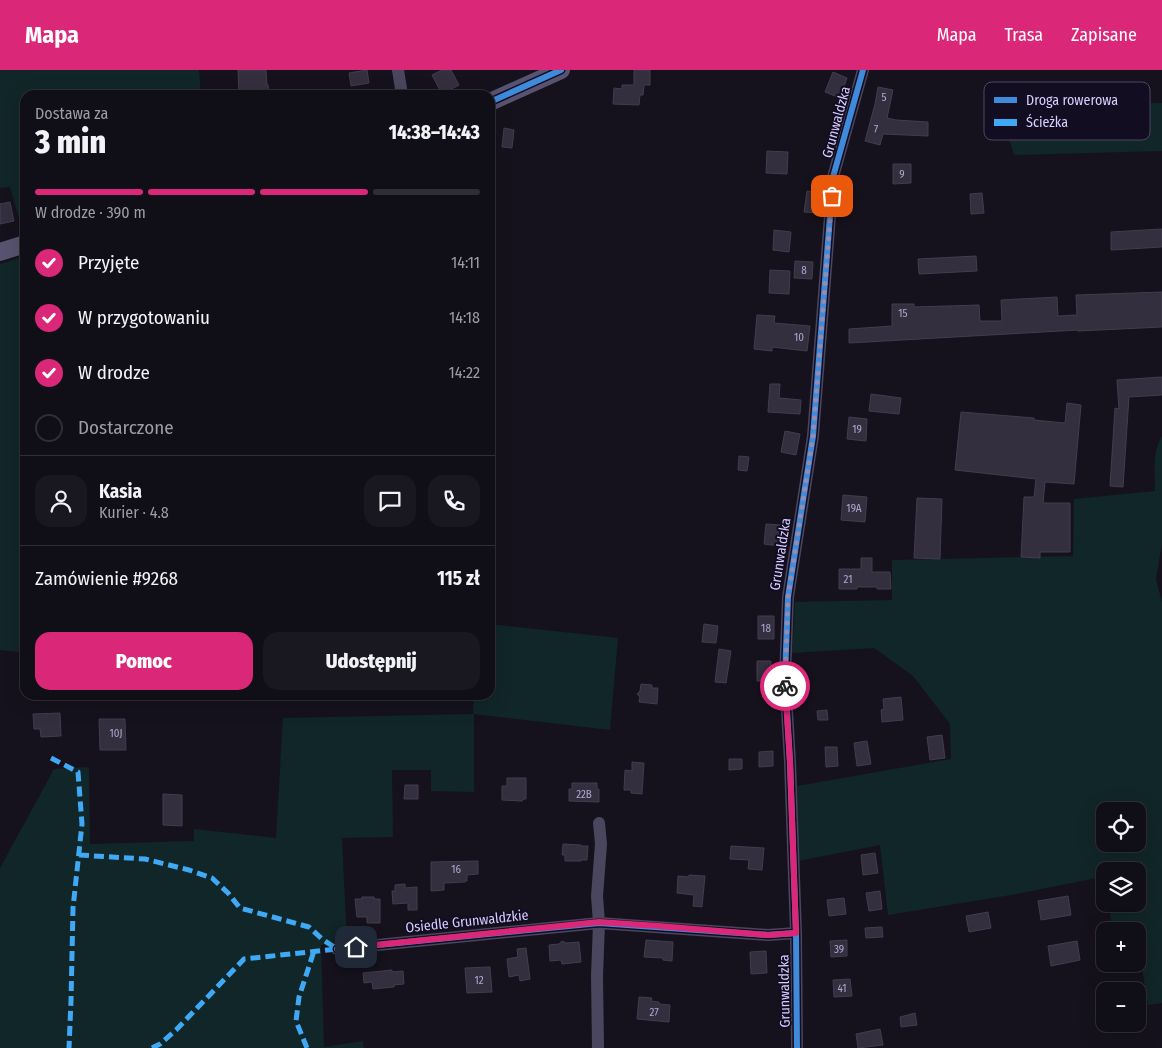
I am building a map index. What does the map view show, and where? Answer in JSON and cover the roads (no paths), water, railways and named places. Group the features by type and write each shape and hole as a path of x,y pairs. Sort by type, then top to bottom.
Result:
{"street":[{"path":"398,70 401,90"},
{"path":"495,100 561,70"},
{"name":"Grunwaldzka","path":"797,1048 796,933 785,677 788,597 813,436 834,177 863,70"},
{"path":"0,252 20,246"},
{"path":"598,823 601,844 596,896 599,922 598,1048"},
{"name":"Osiedle Grunwaldzkie","path":"337,949 599,922 768,935 796,933"}]}
